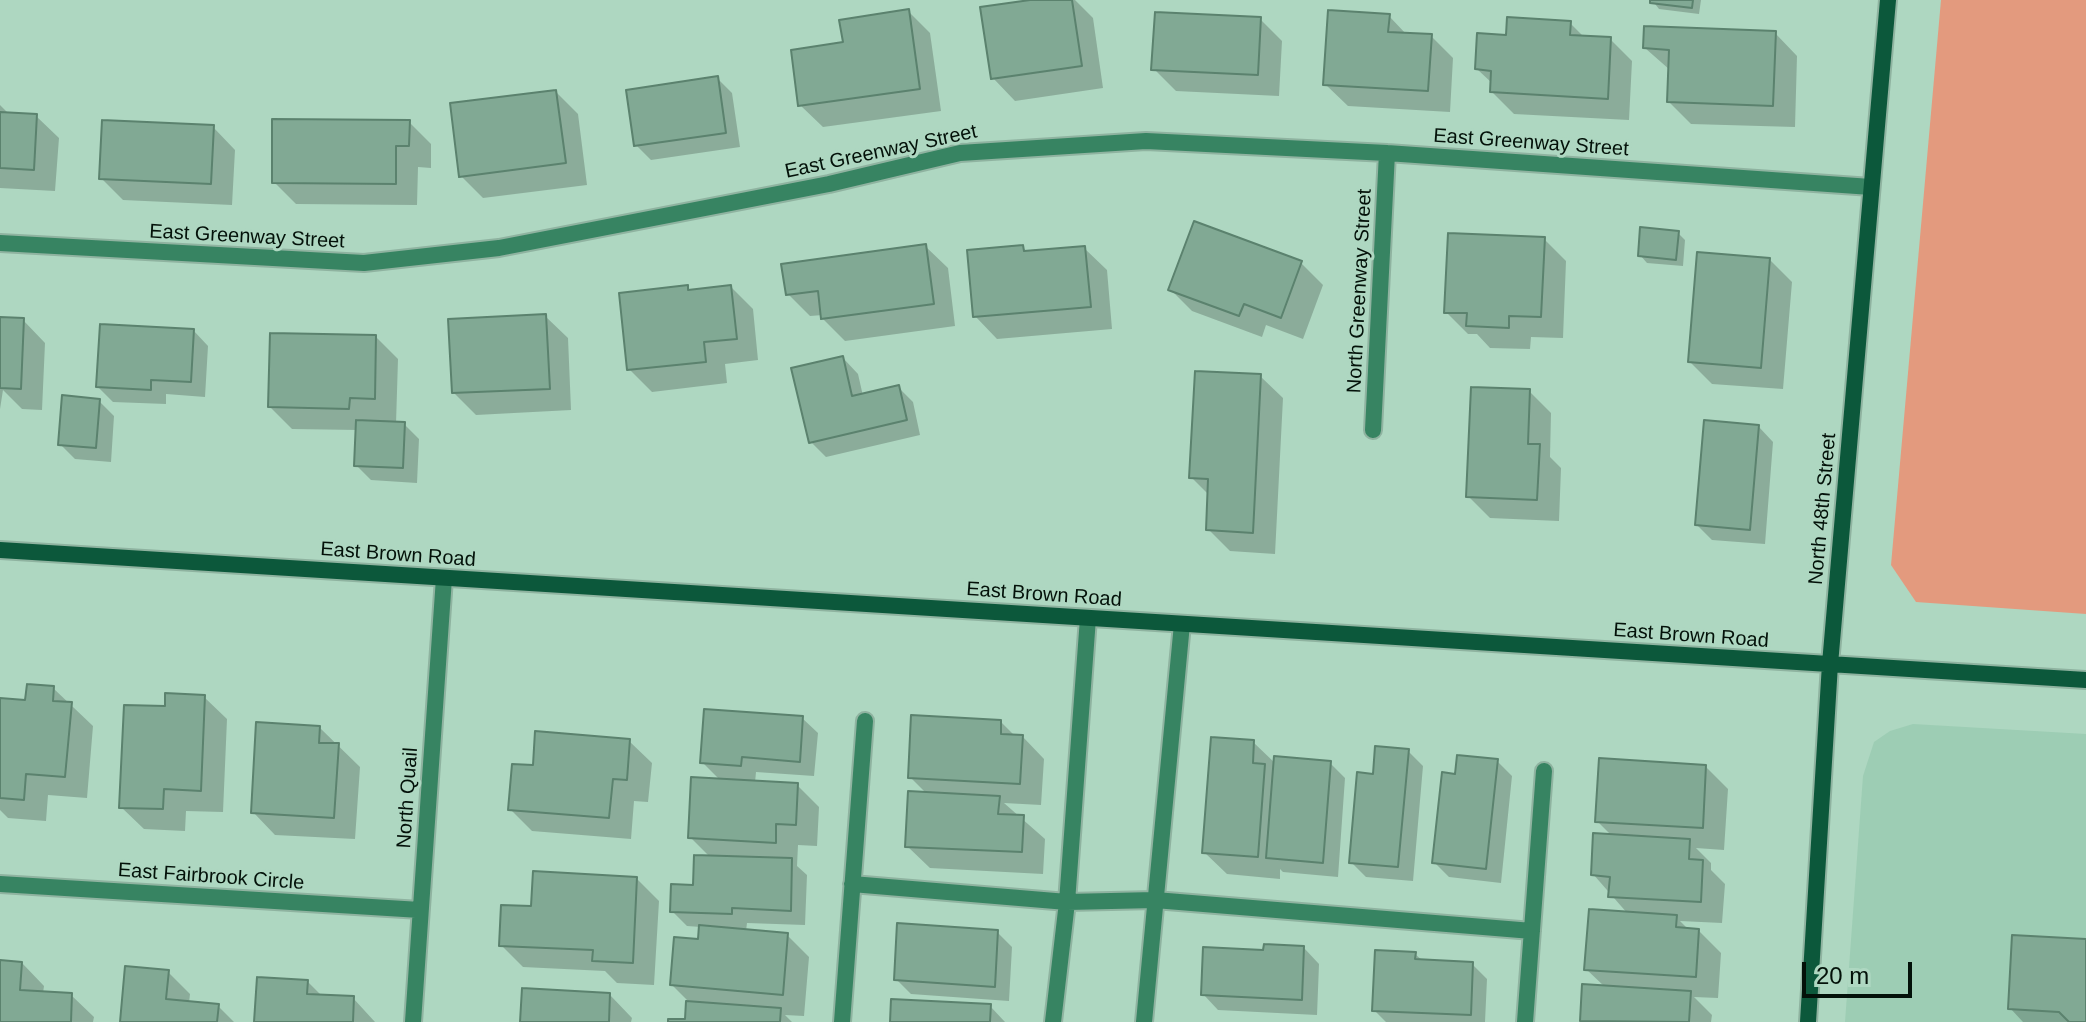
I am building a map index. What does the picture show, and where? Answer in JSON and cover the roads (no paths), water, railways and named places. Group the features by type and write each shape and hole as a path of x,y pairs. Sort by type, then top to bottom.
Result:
{"main road":[{"name":"North 48th Street","path":"1808,1022 1830,664 1888,0"},
{"name":"East Brown Road","path":"0,550 2086,680"}],"street":[{"name":"East Greenway Street","path":"0,243 364,263 499,248 829,184 960,153 1146,141 1387,153 1871,187"},
{"name":"North Greenway Street","path":"1373,430 1387,153"},
{"name":"North Quail","path":"413,1022 444,578"},
{"path":"1053,1022 1067,902 1088,618"},
{"path":"1144,1022 1182,624"},
{"path":"842,1022 865,721"},
{"path":"1525,1022 1544,771"},
{"name":"East Fairbrook Circle","path":"0,884 420,910"},
{"path":"852,884 1067,902 1155,900 1532,931"}]}
